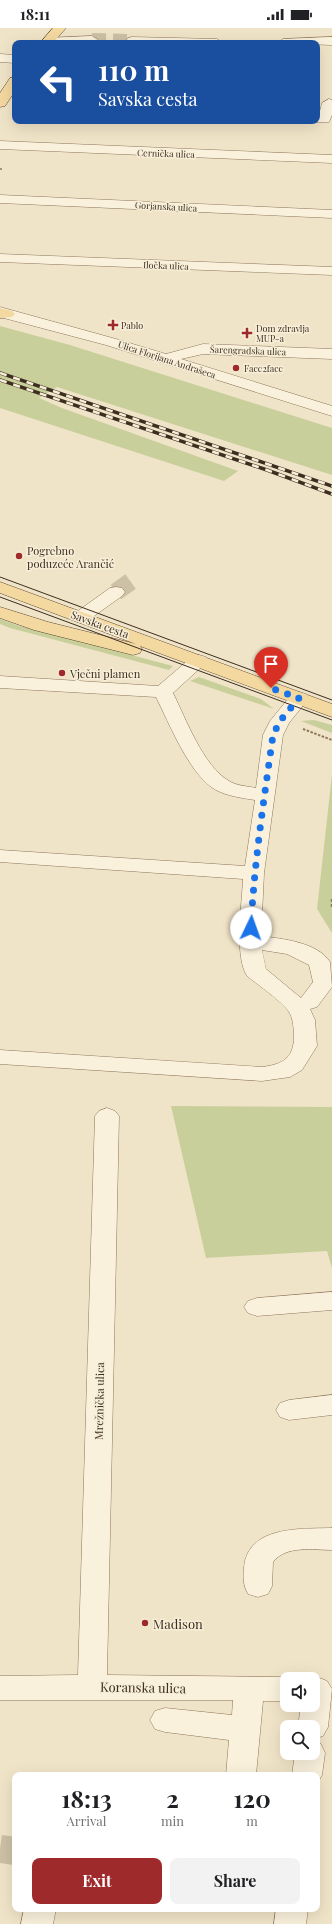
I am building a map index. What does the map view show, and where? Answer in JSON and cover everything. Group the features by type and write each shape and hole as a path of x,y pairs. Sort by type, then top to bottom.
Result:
{"main road":[{"path":"49,40 60,28"},
{"path":"0,103 12,89"},
{"name":"Savska cesta","path":"0,587 332,711"},
{"name":"Savska cesta","path":"0,612 41,626 86,638 154,654 199,661"}],"street":[{"path":"320,41 332,41"},
{"path":"0,58 12,59"},
{"path":"320,119 324,119 326,102"},
{"name":"Cernička ulica","path":"0,145 332,159"},
{"name":"Gorjanska ulica","path":"0,199 38,197 332,214"},
{"name":"Iločka ulica","path":"0,258 332,271"},
{"name":"Ulica Florijana Andrašeca","path":"2,313 111,342 332,411"},
{"name":"Šarengradska ulica","path":"166,359 179,354 203,349 332,354"},
{"path":"81,617 116,592"},
{"path":"0,682 163,692 199,661"},
{"path":"163,692 203,766 220,785 240,791 264,795"},
{"path":"0,1057 262,1074 282,1072 294,1065 306,1046 304,1020 298,1007 255,971 250,942 254,873 273,735 280,721 299,698"},
{"path":"0,856 254,873"},
{"path":"250,942 277,944 306,952 319,962 324,982 309,1002"},
{"name":"Mrežnička ulica","path":"92,1687 107,1116"},
{"path":"257,1307 332,1301"},
{"path":"289,1410 332,1404"},
{"path":"258,1586 260,1559 270,1546 289,1540 332,1539"},
{"name":"Koranska ulica","path":"0,1688 92,1687 280,1689"},
{"path":"241,1772 249,1688"},
{"path":"165,1720 245,1729"},
{"path":"307,1772 309,1760"},
{"path":"37,1924 39,1912"},
{"path":"290,1924 292,1912"}],"path":[{"path":"298,727 332,740"},
{"path":"332,899 332,909"}],"green space":[{"path":"0,326 70,345 332,428 332,475 57,387 39,398 62,408 238,471 224,481 0,408"},
{"path":"0,619 20,626 173,666 169,670 10,628 0,624"},
{"path":"199,677 261,699 274,709 190,681"},
{"path":"314,720 332,725 332,733 301,721"},
{"path":"332,774 332,933 317,909"},
{"path":"171,1106 332,1107 332,1268 327,1251 206,1258"}],"tunnel":[{"path":"116,592 134,579"},
{"path":"0,1849 12,1851"}],"tram line":[{"path":"0,577 332,700"},
{"path":"0,597 332,720"}],"railway":[{"path":"0,373 332,486"},
{"path":"0,380 267,470 332,494"}],"place":[{"name":"Pablo","path":"113,325"},
{"name":"Dom zdravlja MUP-a","path":"247,333"},
{"name":"Face2face","path":"236,368"},
{"name":"Pogrebno poduzeće Arančić","path":"19,556"},
{"name":"Vječni plamen","path":"62,673"},
{"name":"Madison","path":"145,1623"}],"route":[{"path":"251,928 254,873 273,735 280,721 299,698 271,688"}]}
